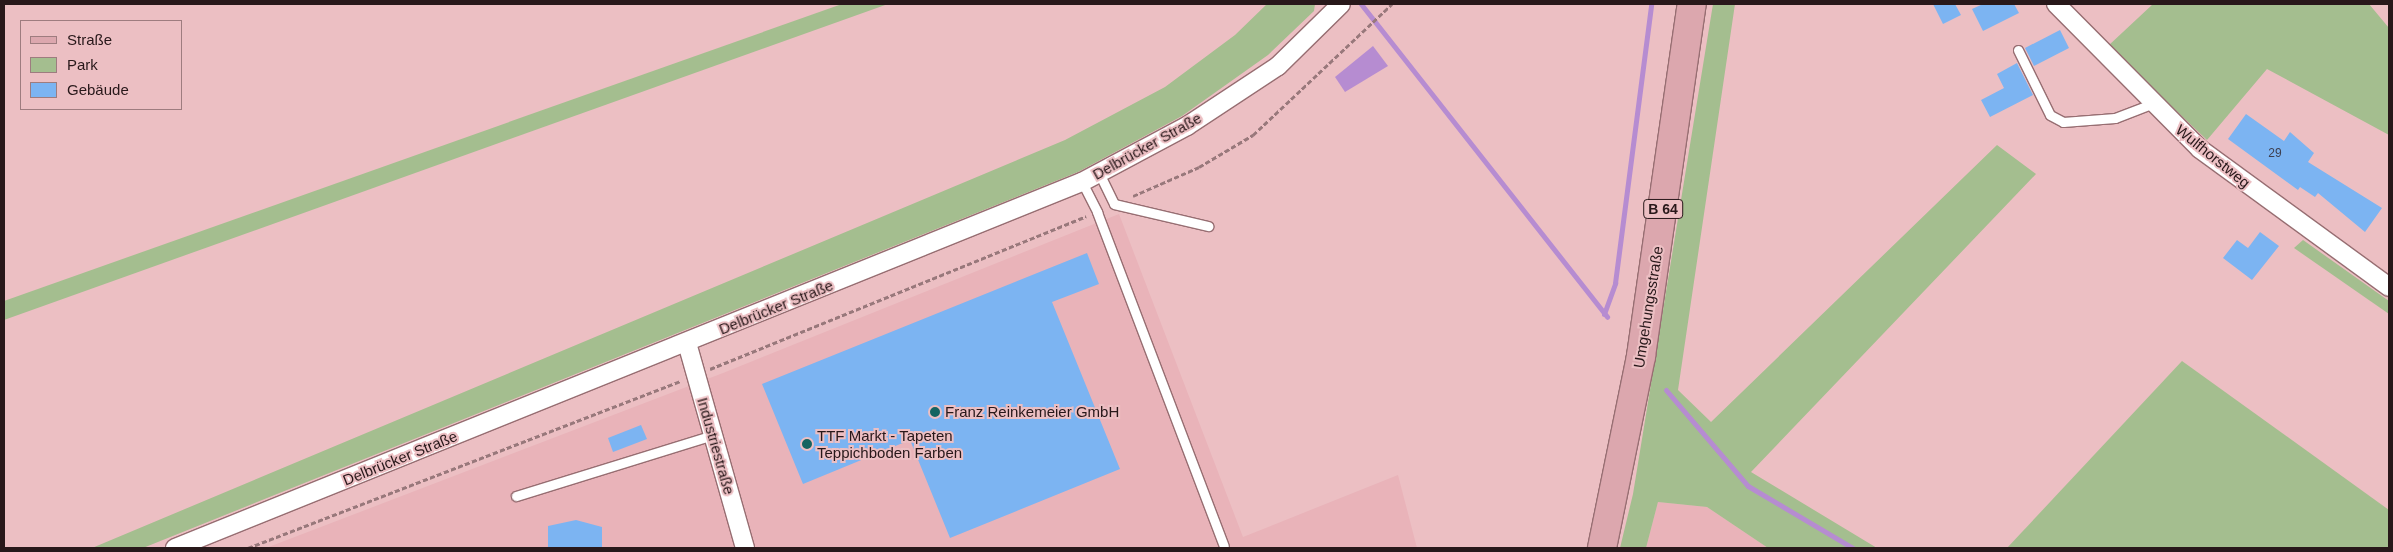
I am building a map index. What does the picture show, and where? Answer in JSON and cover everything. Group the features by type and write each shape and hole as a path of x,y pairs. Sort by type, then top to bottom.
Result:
{"main road":[{"name":"Umgehungsstraße","path":"1602,548 1641,356 1692,4"}],"street":[{"name":"Delbrücker Straße","path":"175,548 1082,182 1186,126 1278,66 1341,4"},
{"name":"Wulfhorstweg","path":"2056,4 2152,104 2200,149 2389,287"},
{"name":"Industriestraße","path":"687,343 745,548"}],"lane":[{"path":"2018,50 2050,115 2063,122 2115,118 2152,104"},
{"path":"1099,173 1114,204 1208,226"},
{"path":"1082,182 1098,212 1224,546"},
{"path":"516,496 713,435"}],"path":[{"path":"1114,204 1199,167 1253,135 1367,30 1392,4"},
{"path":"248,548 696,375 1098,212"}],"shaded area":[{"path":"1373,46 1388,66 1345,92 1335,77"},
{"path":"1119,214 1243,537 1398,475 1417,548 266,548 723,373"},
{"path":"1658,502 1707,507 1768,548 1646,548"}],"green space":[{"path":"842,4 888,4 4,320 4,301"},
{"path":"1267,4 1315,4 1314,11 1268,55 1182,116 1078,172 143,548 92,548 1065,140 1165,87 1235,35"},
{"path":"1713,4 1735,4 1678,390 1711,422 1997,145 2036,174 1751,472 1877,548 1768,548 1707,507 1658,502 1646,548 1620,548 1633,494"},
{"path":"2153,4 2369,4 2389,28 2389,135 2267,69 2207,140 2108,46"},
{"path":"2303,240 2389,301 2389,314 2294,248"},
{"path":"2182,361 2389,510 2389,548 2007,548"}],"building":[{"path":"1933,4 1955,4 1961,15 1943,24"},
{"path":"1983,4 2014,4 2019,13 1983,31 1972,9"},
{"path":"2060,30 2069,48 2034,66 2025,48"},
{"path":"2017,63 2033,95 1990,117 1981,100 2004,88 1997,74"},
{"path":"2246,114 2284,141 2290,132 2314,153 2308,162 2382,208 2365,232 2318,193 2315,197 2300,187 2298,190 2228,139"},
{"path":"2260,232 2279,246 2252,280 2223,258 2237,240 2248,248"},
{"name":"Franz Reinkemeier GmbH","path":"1087,253 1099,284 1052,302 1120,469 950,538 910,440 803,484 762,384"},
{"path":"641,425 647,439 613,452 608,438"},
{"path":"576,520 602,527 602,548 548,548 548,526"}],"waterway":[{"path":"1361,4 1607,317"},
{"path":"1604,314 1615,283 1651,4"},
{"path":"1666,390 1748,486 1853,548"}],"place":[{"name":"Franz Reinkemeier GmbH","path":"935,412"},
{"name":"TTF Markt - Tapeten Teppichboden Farben","path":"807,444"}]}
